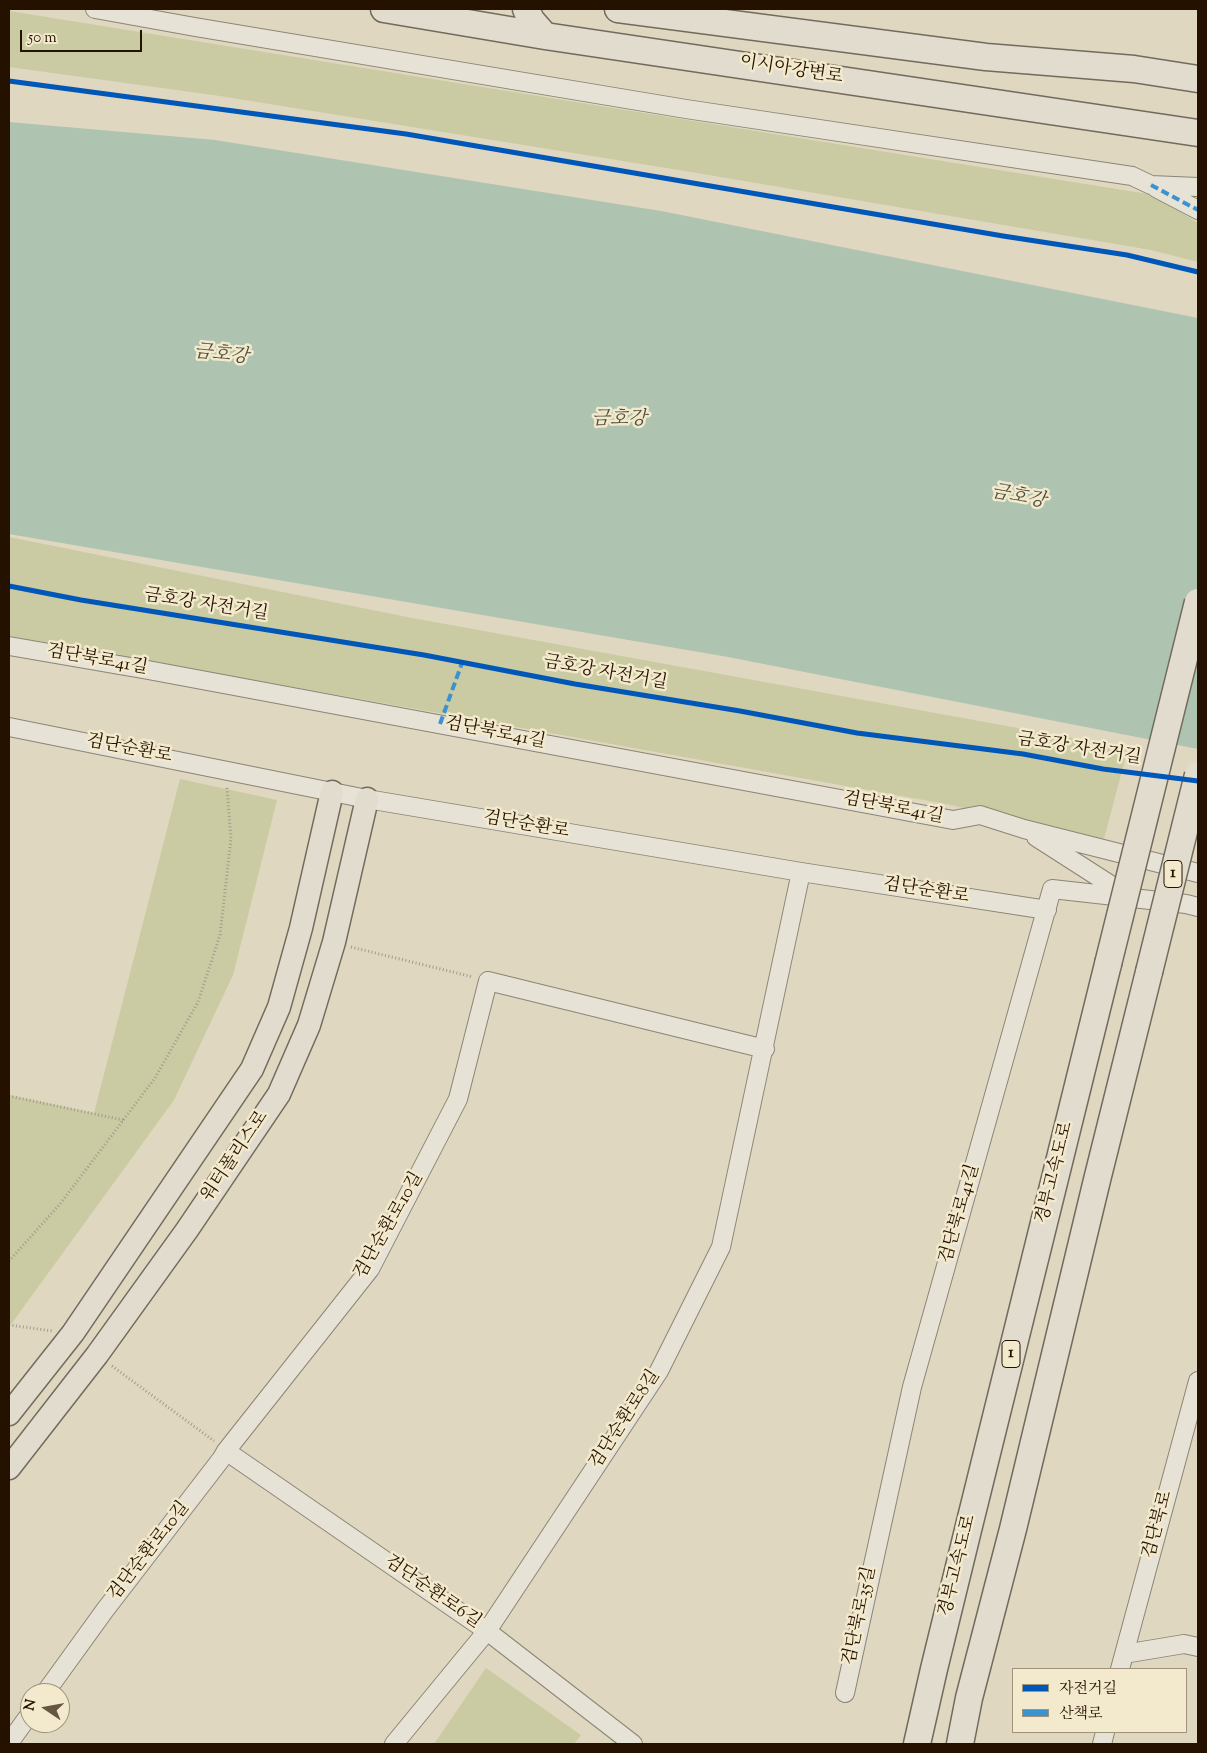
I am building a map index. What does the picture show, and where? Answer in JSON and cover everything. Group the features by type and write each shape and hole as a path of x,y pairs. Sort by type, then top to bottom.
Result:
{"highway":[{"name":"이시아강변로","path":"384,9 545,36 1198,133"},
{"path":"494,27 515,16 519,9"},
{"path":"526,9 531,20 545,36"},
{"path":"618,9 670,13 986,57 1134,68 1198,79"},
{"name":"경부고속도로","path":"917,1744 1198,602"},
{"name":"1","path":"960,1744 969,1698 1012,1529 1096,1180 1198,776"}],"main road":[{"name":"워터폴리스로","path":"9,1414 73,1333 252,1069 279,1007 301,928 332,792"},
{"name":"워터폴리스로","path":"9,1468 98,1355 187,1230 279,1094 309,1025 334,942 367,799"}],"street":[{"path":"95,9 686,109 1132,176 1198,210"},
{"path":"1151,185 1198,187"},
{"name":"검단북로41길","path":"9,646 148,670 952,820 980,815 1024,829"},
{"name":"검단순환로","path":"9,727 226,769 367,799 801,872 1047,910"},
{"path":"1024,829 1198,872"},
{"path":"1024,829 1130,898"},
{"name":"검단순환로8길","path":"394,1744 488,1632 659,1371 721,1247 765,1049 801,872"},
{"name":"검단북로41길","path":"878,1539 912,1387 1052,889 1186,904 1198,907"},
{"path":"488,981 765,1049"},
{"name":"검단순환로10길","path":"52,1683 105,1610 226,1451 370,1269 458,1099 488,981"},
{"name":"검단북로","path":"1122,1662 1192,1431 1198,1381"},
{"name":"검단순환로6길","path":"226,1451 488,1632 633,1744"},
{"name":"검단북로35길","path":"845,1693 878,1539"},
{"path":"1122,1662 1184,1644 1198,1647"},
{"path":"9,1743 20,1728"}],"path":[{"path":"9,1261 60,1204 155,1078 198,1002 220,935 232,838 226,769"},
{"path":"334,942 488,981"},
{"path":"9,1096 124,1120"},
{"path":"9,1325 73,1333"},
{"path":"98,1355 226,1451"}],"shaded area":[{"path":"9,11 1154,195 1198,223 1198,262 1151,250 691,172 220,96 9,67"},
{"path":"9,537 407,617 1128,748 1104,839 946,804 9,636"},
{"path":"180,779 277,800 233,975 174,1100 9,1327 9,1095 94,1113"},
{"path":"486,1668 581,1735 574,1744 434,1744"}],"water":[{"name":"금호강","path":"9,122 215,140 661,211 1198,318 1198,749 728,657 9,534"}],"marked path":[{"path":"1151,185 1198,210"},
{"path":"440,724 462,663"}],"cycle path":[{"path":"9,81 406,134 1003,236 1127,255 1198,272"},
{"name":"금호강 자전거길","path":"9,586 81,600 424,655 575,684 740,711 857,733 1023,754 1103,769 1198,781"}]}
